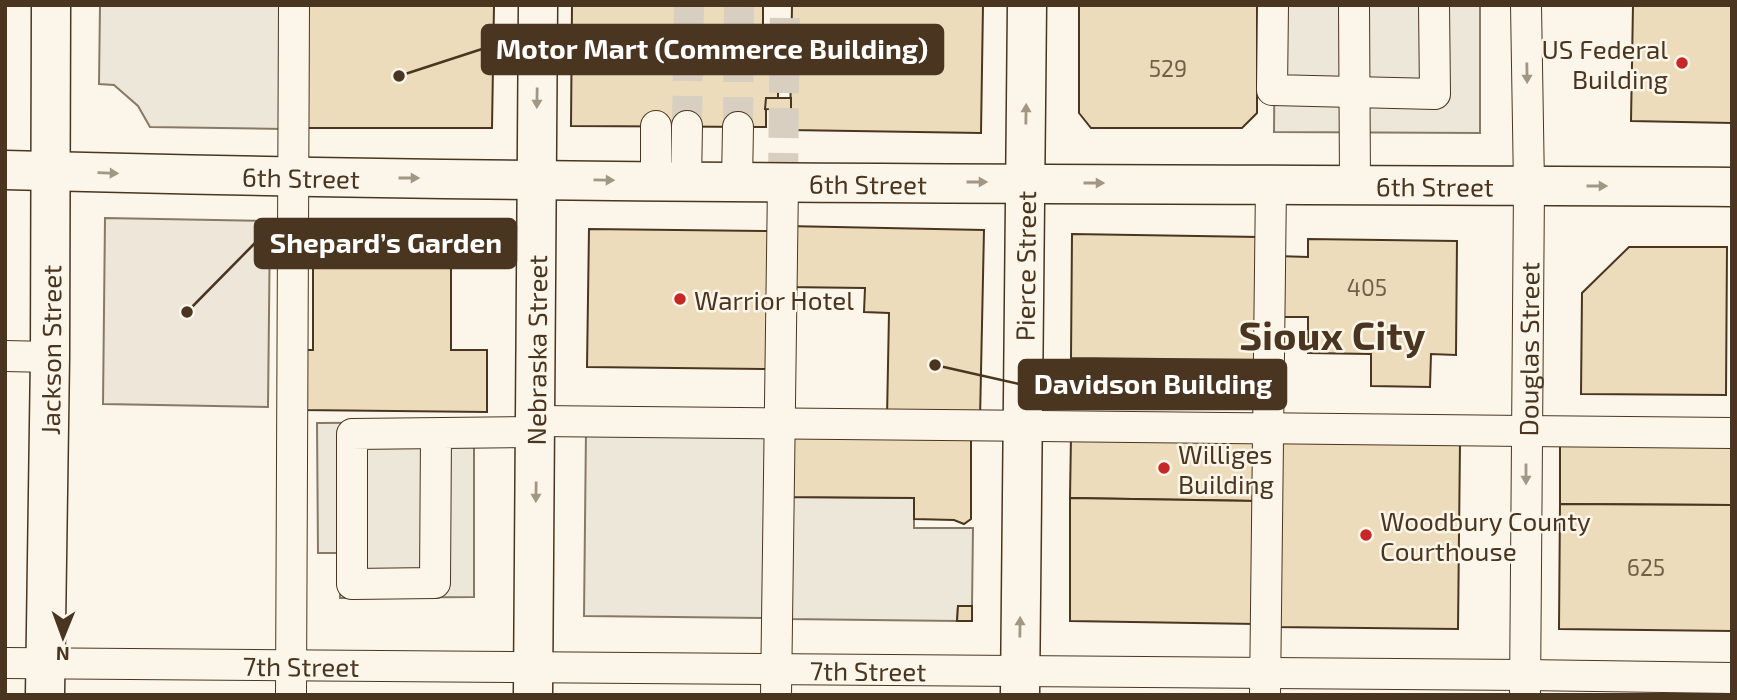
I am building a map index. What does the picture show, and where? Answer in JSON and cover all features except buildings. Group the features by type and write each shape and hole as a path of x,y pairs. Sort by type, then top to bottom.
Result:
{"main road":[{"name":"Jackson Street","path":"45,679 50,357 51,5"},
{"name":"Nebraska Street","path":"533,680 537,426 538,5"},
{"name":"Pierce Street","path":"1020,683 1027,5"},
{"name":"6th Street","path":"5,170 293,178 783,183 1732,187"}],"street":[{"path":"292,681 295,5"},
{"path":"1273,5 1272,90 1435,94 1434,5"},
{"path":"1354,5 1356,185"},
{"name":"Douglas Street","path":"1525,685 1529,186 1526,5"},
{"path":"656,126 671,181"},
{"path":"671,181 687,126"},
{"path":"737,182 738,127"},
{"path":"776,682 783,183"},
{"path":"1266,684 1271,184"},
{"path":"5,356 50,357"},
{"path":"436,434 435,583 352,584 352,434 436,434 537,426 779,423 1732,433"},
{"name":"7th Street","path":"5,663 45,679 1525,685 1732,678"}],"shaded area":[{"path":"100,5 285,5 283,129 150,127 138,106 114,85 99,84"},
{"path":"1275,5 1480,5 1480,133 1274,132"},
{"path":"105,218 270,221 268,407 103,404"},
{"path":"474,422 474,597 340,598 340,553 318,553 317,423"},
{"path":"586,430 768,432 766,618 584,616"},
{"path":"788,497 914,498 914,528 973,528 972,606 958,606 957,621 787,619"}],"tunnel":[{"path":"687,126 689,5"},
{"path":"738,127 739,5"},
{"path":"783,183 785,5"}],"place":[{"name":"US Federal Building","path":"1682,63"},
{"name":"Motor Mart (Commerce Building)","path":"399,76"},
{"name":"Warrior Hotel","path":"680,299"},
{"name":"Shepard’s Garden","path":"187,312"},
{"name":"Davidson Building","path":"935,365"},
{"name":"Williges Building","path":"1164,468"},
{"name":"Woodbury County Courthouse","path":"1366,535"}],"district":[{"name":"Sioux City","path":"1332,334"}]}
